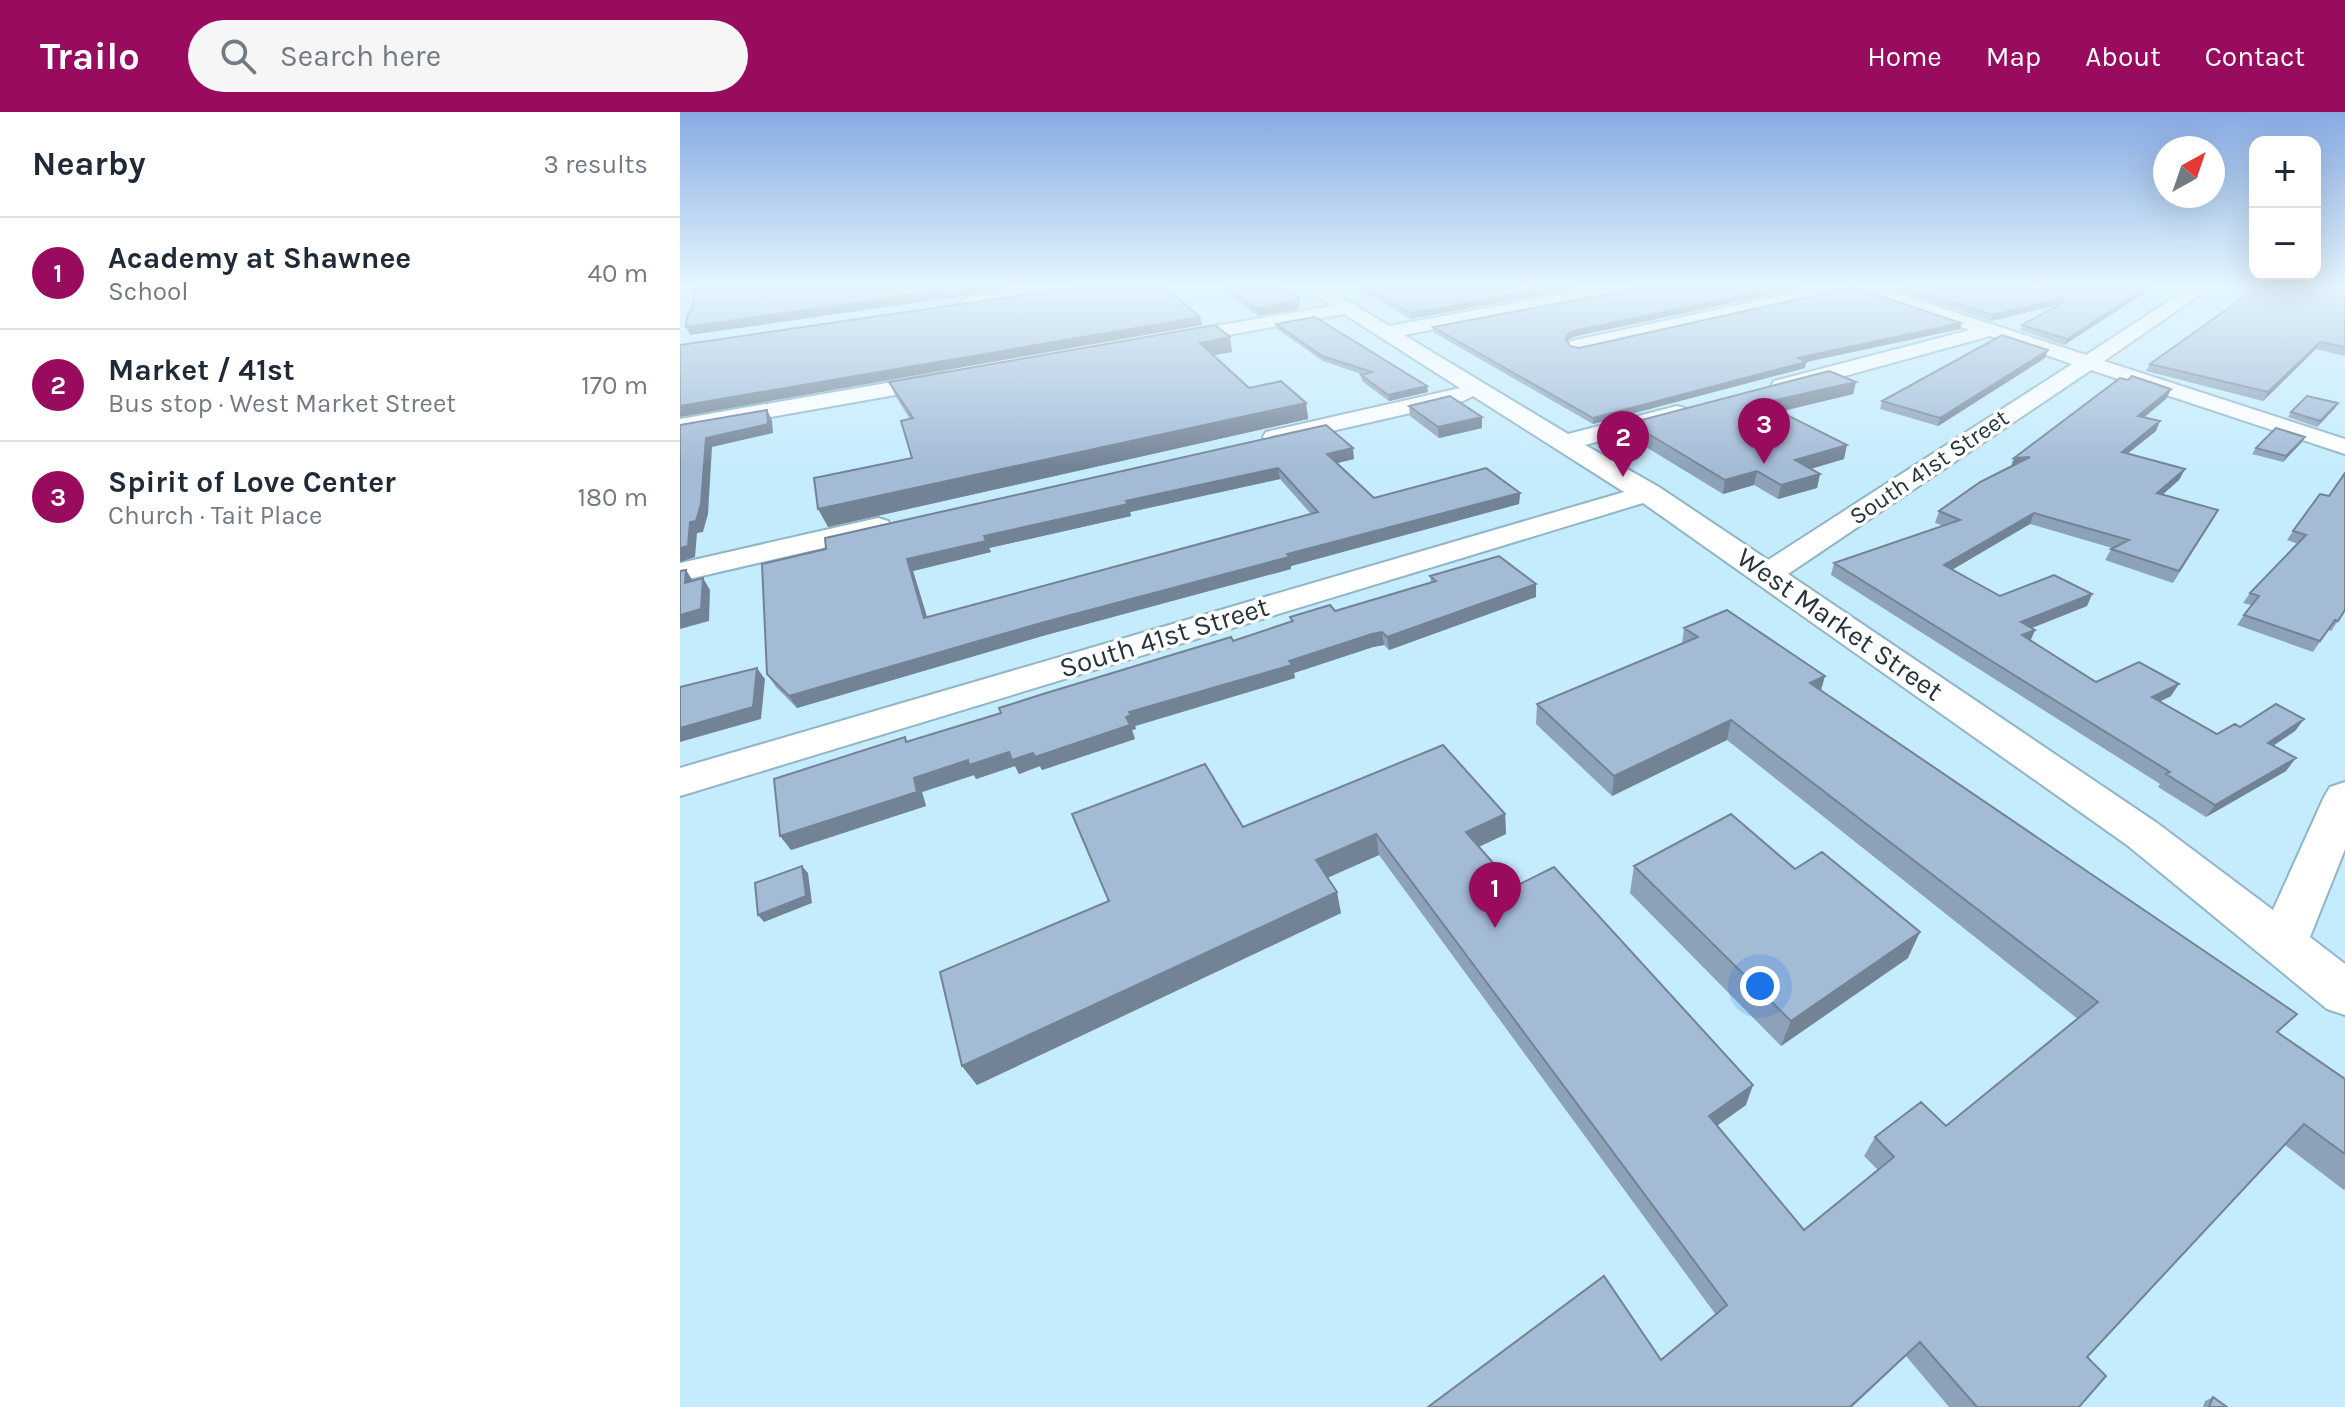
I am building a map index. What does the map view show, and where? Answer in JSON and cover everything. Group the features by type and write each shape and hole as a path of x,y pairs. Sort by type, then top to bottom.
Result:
{"street":[{"name":"West Market Street","path":"1413,347 1649,493 1768,574 2142,834 2345,993"},
{"path":"1759,392 1925,347"},
{"path":"2049,347 2345,447"},
{"name":"South 41st Street","path":"1768,574 2110,347"},
{"path":"680,426 958,377"},
{"path":"1254,442 1482,390"},
{"path":"1568,442 1698,408"},
{"name":"South 41st Street","path":"680,782 1649,493"},
{"path":"680,572 902,522"},
{"path":"2283,943 2345,797"}],"building":[{"path":"680,347 1022,347 680,406"},
{"path":"1087,347 1205,347 1249,388 1281,381 1306,403 818,509 814,478 912,458 901,421 913,418 889,382"},
{"path":"1310,347 1364,347 1427,386 1388,395 1361,375 1372,372 1322,356"},
{"path":"1469,347 1847,347 1798,358 1806,362 1593,418"},
{"path":"1979,347 2048,350 1940,418 1882,401"},
{"path":"2173,347 2314,347 2268,392 2150,364"},
{"path":"1829,371 1856,382 1763,403 1847,445 1795,460 1820,474 1781,485 1757,471 1725,480 1647,433 1643,434 1626,424"},
{"path":"2132,376 2171,389 2138,416 2160,421 2122,452 2185,469 2157,493 2218,510 2179,571 2111,549 2129,540 2034,513 1944,565 2000,596 2054,575 2092,594 2021,622 2035,630 2022,635 2096,682 2139,662 2179,684 2152,697 2217,734 2235,724 2240,727 2276,704 2304,719 2268,743 2296,758 2215,805 2166,774 2170,772 1834,563 1960,520 1939,511 1980,482 2030,457 2014,458 2120,378 2128,380"},
{"path":"1450,396 1482,417 1438,427 1409,406"},
{"path":"2307,396 2338,403 2320,421 2291,412"},
{"path":"767,410 768,424 706,438 701,504 696,521 690,522 688,546 680,548 680,425"},
{"path":"1326,425 1353,448 1327,454 1374,498 1486,468 1520,493 1287,554 1289,557 1041,623 789,696 767,674 762,564 826,549 825,538","holes":["1278,468 1318,512 924,618 907,559 986,541 984,536 1128,504 1126,501"]},
{"path":"2276,428 2305,437 2286,456 2256,448"},
{"path":"2345,473 2345,610 2338,621 2335,620 2320,641 2244,615 2259,596 2250,593 2306,535 2293,531 2320,494 2329,496"},
{"path":"1499,556 1536,584 1387,637 1382,632 1372,634 1289,661 1292,665 1129,712 1131,715 1126,717 1130,725 1035,757 1033,753 1012,760 1009,752 969,765 968,760 914,778 917,792 780,836 774,779 905,737 906,742 1001,713 999,708 1231,637 1233,641 1293,621 1290,617 1330,605 1335,611 1436,581 1430,576"},
{"path":"686,570 685,583 703,578 701,609 680,615 680,571"},
{"path":"1727,610 1825,676 1810,683 2297,1014 2277,1032 2345,1079 2345,1154 2304,1124 2087,1357 2106,1376 2079,1407 1977,1407 1920,1342 1850,1407 1428,1407 1604,1276 1661,1360 1727,1305 1376,834 1316,860 1337,892 962,1066 940,972 1109,901 1072,814 1205,764 1243,827 1443,745 1505,814 1466,832 1514,887 1554,867 1753,1085 1709,1116 1804,1230 1894,1157 1875,1137 1921,1102 1946,1126 2098,1002 1731,720 1614,776 1537,704 1698,637 1684,628"},
{"path":"757,668 753,707 680,728 680,687"},
{"path":"1731,814 1795,869 1822,852 1920,932 1791,1021 1634,866"},
{"path":"802,866 806,896 758,915 755,883"},
{"path":"2213,1397 2227,1407 2209,1407"}],"place":[{"name":"Spirit of Love Center","path":"1764,464"},
{"name":"Market / 41st","path":"1623,477"},
{"name":"Academy at Shawnee","path":"1495,928"}]}
